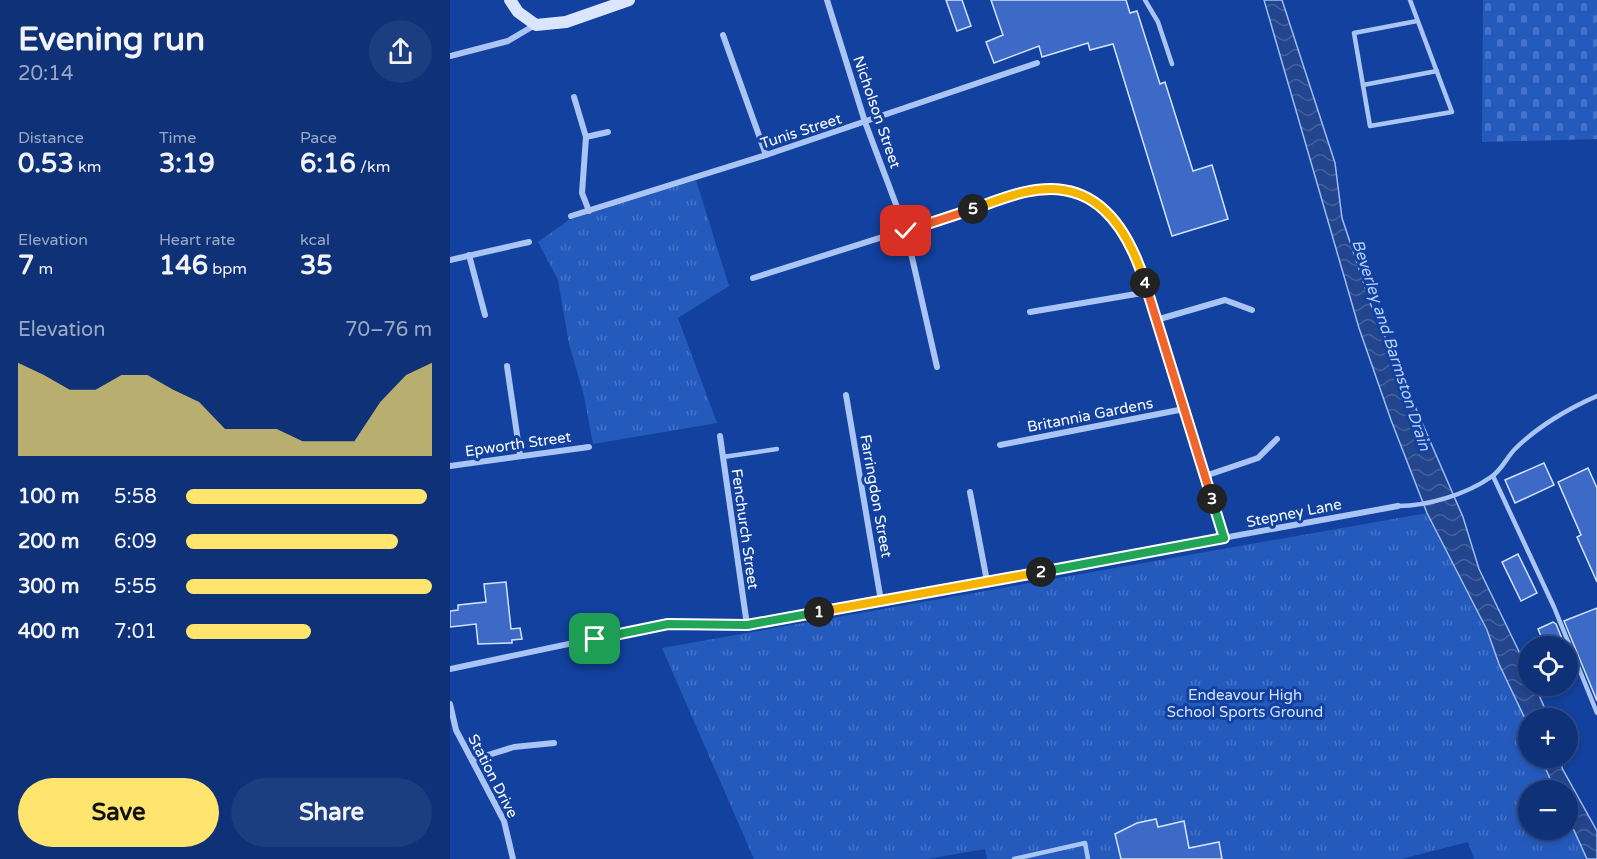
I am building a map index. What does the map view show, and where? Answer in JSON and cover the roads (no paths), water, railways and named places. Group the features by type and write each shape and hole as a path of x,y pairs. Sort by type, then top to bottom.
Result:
{"street":[{"path":"510,0 518,12 536,25"},
{"path":"450,56 508,41 536,25 566,22 628,0"},
{"name":"Nicholson Street","path":"827,0 866,122 906,231 937,367"},
{"path":"723,35 766,155"},
{"name":"Tunis Street","path":"571,216 766,155 1037,63"},
{"path":"574,97 586,138 582,193 590,211"},
{"path":"586,138 608,132"},
{"path":"753,278 1025,192 1052,188 1084,193 1112,217 1136,256 1224,538"},
{"path":"450,260 530,242"},
{"path":"469,255 484,315"},
{"path":"1030,312 1148,292"},
{"path":"1156,320 1225,300 1252,310"},
{"path":"507,366 520,455"},
{"name":"Farringdon Street","path":"846,395 881,601"},
{"name":"Britannia Gardens","path":"1000,445 1184,409"},
{"name":"Fenchurch Street","path":"720,436 747,625"},
{"path":"1205,476 1258,458 1277,439"},
{"name":"Epworth Street","path":"450,466 589,447"},
{"path":"969,492 987,581"},
{"name":"Stepney Lane","path":"450,669 668,624 747,625 1398,506"},
{"name":"Station Drive","path":"450,704 456,730 504,821 513,859"},
{"path":"472,760 514,747 554,743"}],"lane":[{"path":"1145,0 1158,22 1172,64"},
{"path":"1410,0 1418,21 1437,71 1452,112 1370,126 1354,33 1418,21"},
{"path":"1363,85 1437,71"},
{"path":"1398,506 1414,506 1467,490 1493,476 1515,448 1574,406 1597,396"},
{"path":"723,457 777,449"},
{"path":"1493,476 1554,607 1597,713"},
{"path":"1014,859 1085,843 1088,859"}],"water":[{"path":"1264,0 1282,0 1335,163 1342,218 1371,305 1463,517 1479,569 1518,649 1518,696 1539,696 1545,708 1520,708 1499,664 1487,630 1427,513 1359,328"},
{"path":"1545,768 1562,768 1569,780 1551,780"},
{"path":"1578,797 1597,831 1597,859 1587,859 1578,839"}],"water label":[{"name":"Beverley and Barmston Drain","path":"1391,345"}],"park label":[{"name":"Endeavour High School Sports Ground","path":"1245,704"}]}
